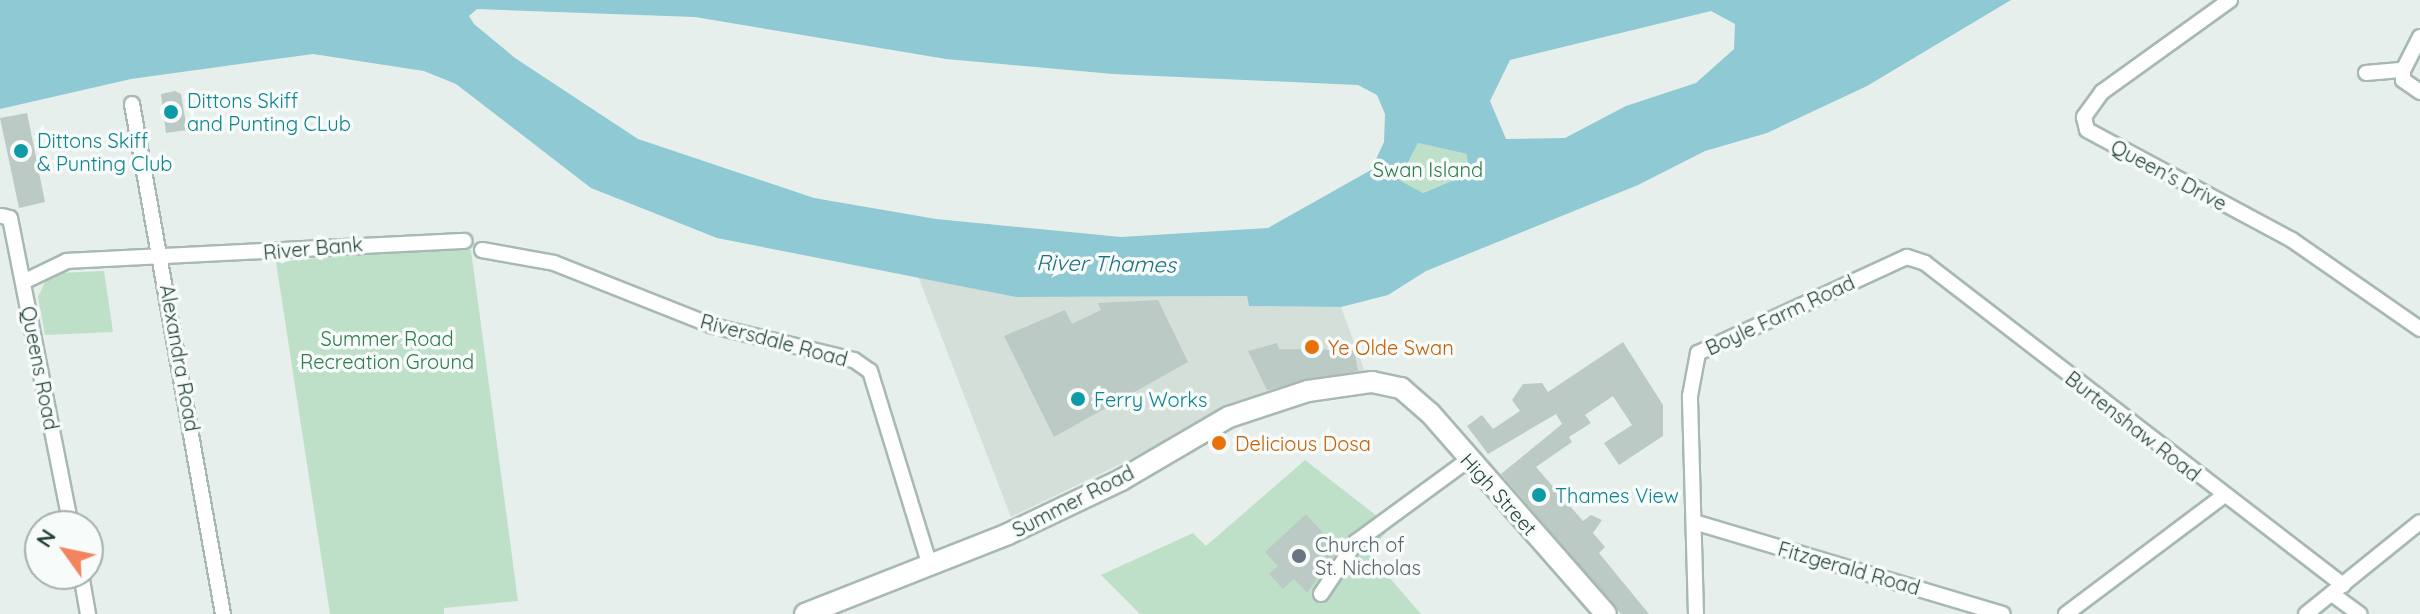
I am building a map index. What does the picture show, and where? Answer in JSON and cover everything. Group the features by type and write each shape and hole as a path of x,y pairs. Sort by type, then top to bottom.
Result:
{"street":[{"name":"Queen's Drive","path":"2230,0 2102,92 2084,117 2087,130 2292,240 2420,329"},
{"path":"2420,37 2403,70 2403,80 2420,92"},
{"path":"2366,73 2403,70"},
{"name":"Alexandra Road","path":"132,104 162,253 223,614"},
{"name":"Queens Road","path":"2,216 10,218 68,510"},
{"name":"River Bank","path":"23,282 67,261 162,253 464,241"},
{"name":"Riversdale Road","path":"482,250 554,263 713,326 854,360 870,371 930,566"},
{"name":"Boyle Farm Road","path":"1696,614 1690,396 1698,353 1898,260 1914,257 1925,263"},
{"name":"Burtenshaw Road","path":"1925,263 2223,496 2338,589 2360,614"},
{"name":"Summer Road","path":"805,614 930,566 1121,480 1240,412 1308,391 1387,383"},
{"name":"High Street","path":"1387,383 1430,413 1606,614"},
{"path":"1321,594 1356,542 1468,460"},
{"path":"2066,614 2223,496"},
{"name":"Fitzgerald Road","path":"1694,522 2003,614"},
{"path":"2306,614 2420,522"},
{"path":"84,590 88,614"}],"shaded area":[{"path":"918,276 1016,297 1248,296 1249,306 1341,307 1366,375 1263,395 1011,517"}],"green space":[{"name":"Swan Island","path":"1418,143 1467,154 1468,174 1422,193 1399,180"},
{"name":"Summer Road Recreation Ground","path":"415,249 471,250 518,601 444,608 444,614 330,614 276,262"},
{"path":"104,271 113,332 45,335 38,297 45,282 58,273"},
{"path":"1305,460 1391,527 1368,553 1421,614 1140,614 1101,575 1193,533 1206,546"}],"water":[{"name":"River Thames","path":"0,0 2011,0 1867,86 1767,133 1705,151 1638,185 1426,271 1388,295 1341,307 1249,306 1247,296 1016,297 717,238 591,188 456,84 424,71 313,54 131,79 0,109","holes":["477,9 695,17 946,59 1113,74 1358,85 1377,95 1385,114 1384,142 1371,170 1268,228 1121,237 936,219 814,198 638,139 515,58 474,24 469,16","1711,11 1735,24 1734,49 1696,83 1626,106 1565,138 1506,139 1490,101 1510,60","1418,143 1467,154 1468,174 1423,193 1399,180"]}],"building":[{"name":"Dittons Skiff and Punting CLub","path":"175,91 181,94 187,130 166,133 161,94"},
{"name":"Dittons Skiff & Punting Club","path":"27,113 45,202 19,208 0,118"},
{"name":"Ferry Works","path":"1158,300 1188,362 1054,437 1004,336 1065,310 1072,324 1101,310 1098,303"},
{"name":"Thames View","path":"1623,342 1663,405 1663,436 1619,465 1604,443 1632,425 1613,396 1585,415 1591,423 1569,437 1572,442 1536,467 1583,521 1591,515 1602,520 1593,533 1605,547 1599,553 1649,614 1621,614 1501,474 1562,424 1556,414 1488,454 1467,426 1482,415 1493,429 1520,411 1512,400 1523,384 1542,383 1548,392"},
{"name":"Ye Olde Swan","path":"1277,343 1279,349 1354,350 1358,371 1267,390 1248,351"},
{"name":"Church of St. Nicholas","path":"1306,514 1338,549 1307,593 1294,579 1283,589 1269,574 1278,566 1265,552"}],"place":[{"name":"Dittons Skiff and Punting CLub","path":"171,112"},
{"name":"Dittons Skiff & Punting Club","path":"21,151"},
{"name":"Ye Olde Swan","path":"1312,347"},
{"name":"Ferry Works","path":"1078,399"},
{"name":"Delicious Dosa","path":"1219,443"},
{"name":"Thames View","path":"1539,495"},
{"name":"Church of St. Nicholas","path":"1299,556"}]}
